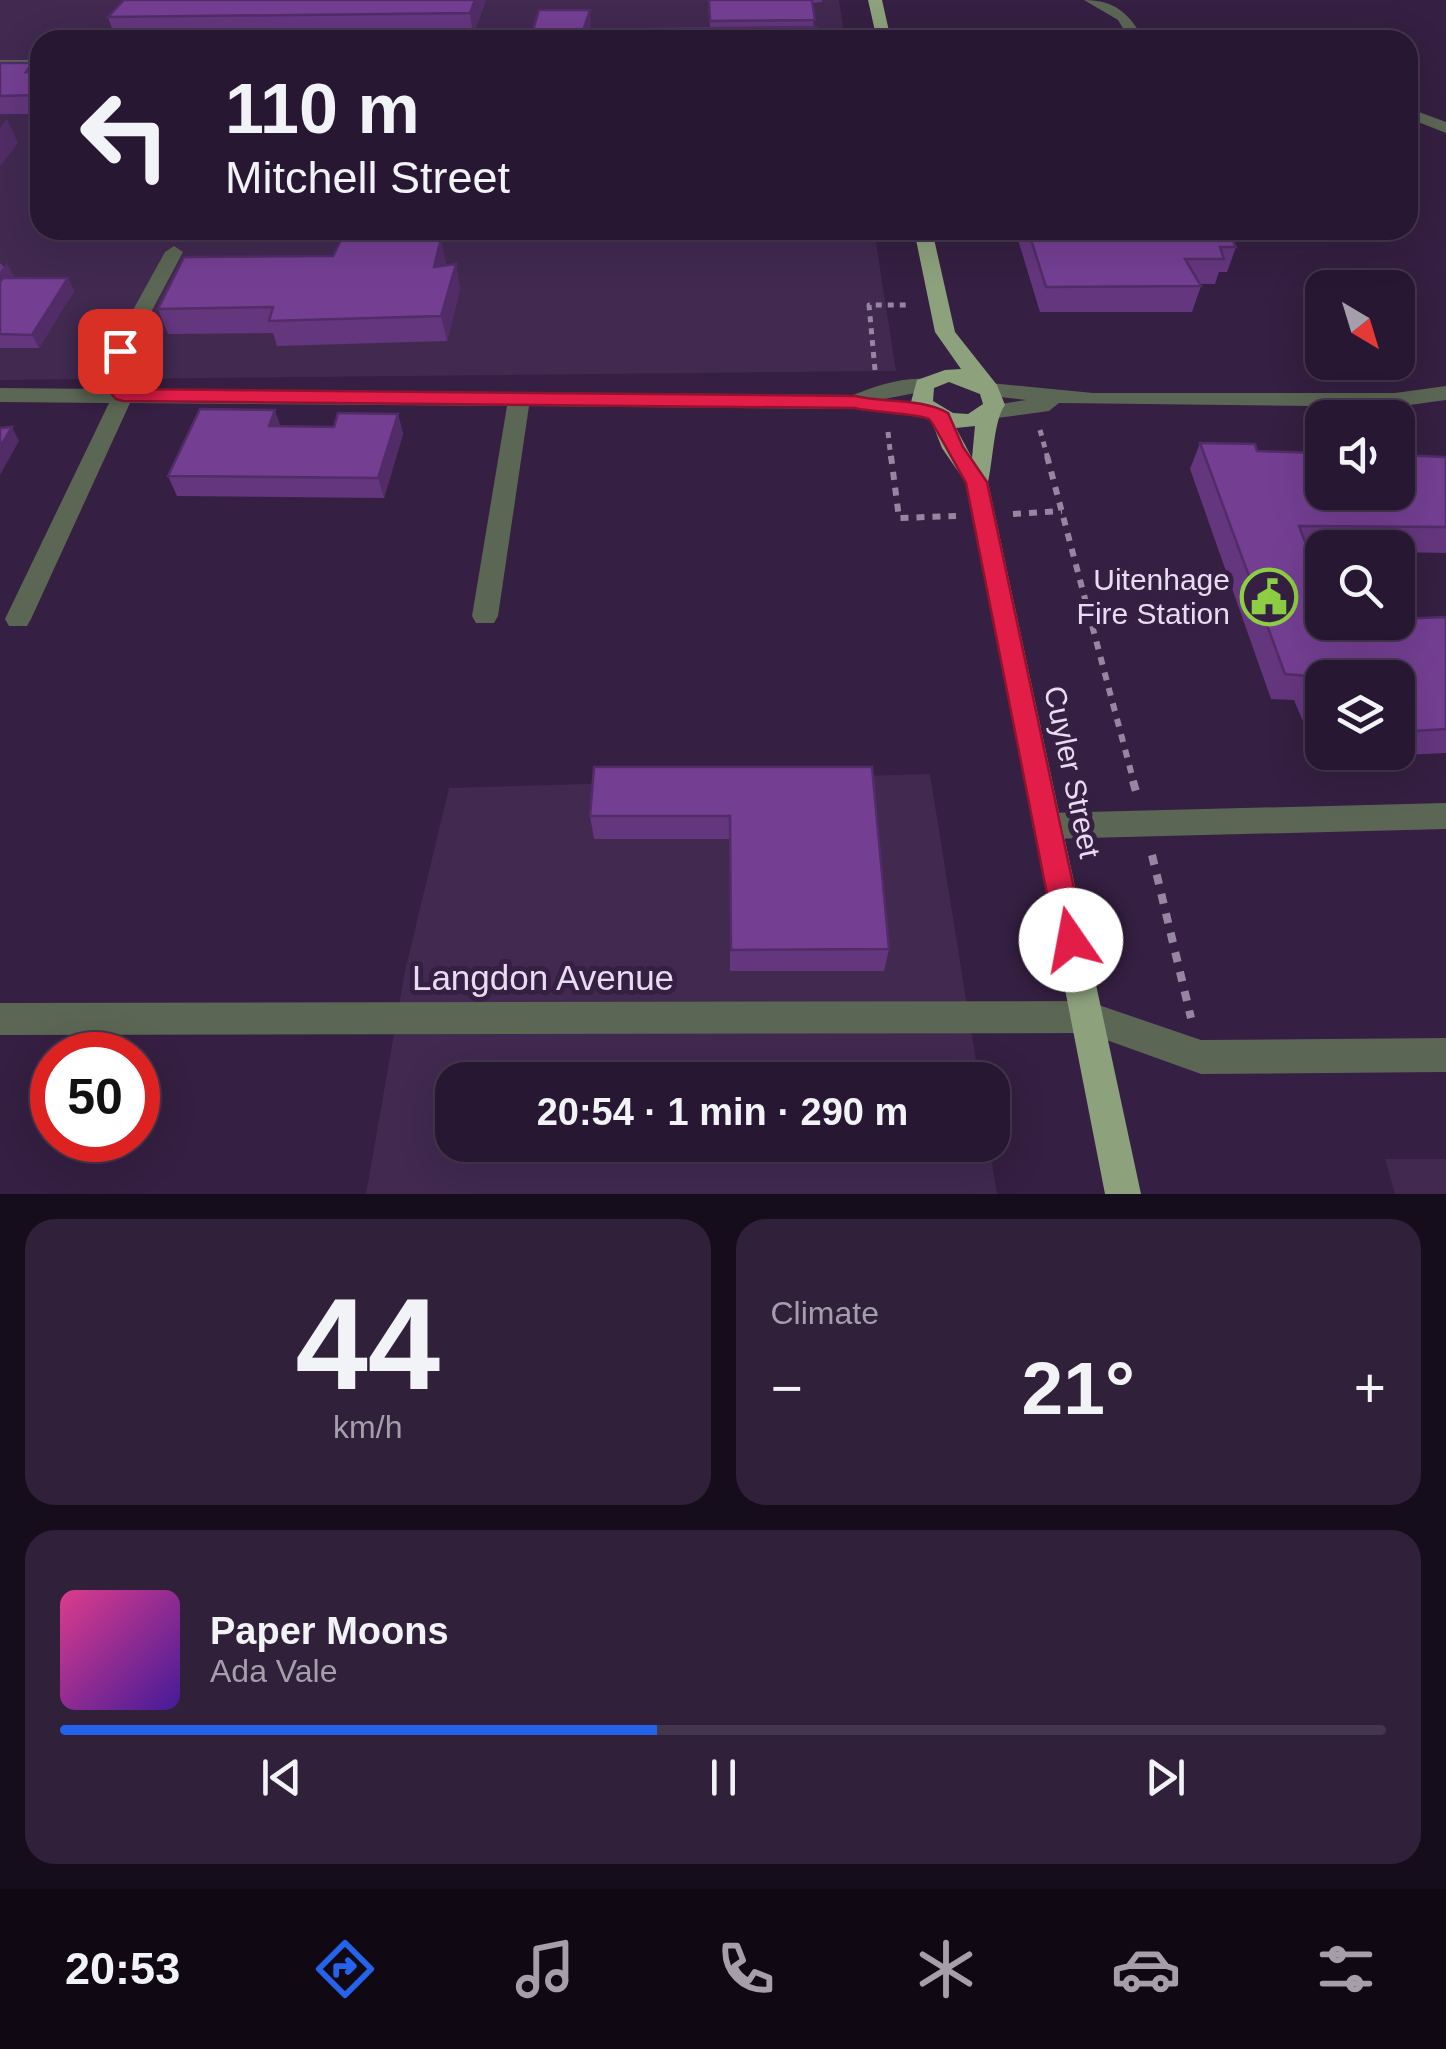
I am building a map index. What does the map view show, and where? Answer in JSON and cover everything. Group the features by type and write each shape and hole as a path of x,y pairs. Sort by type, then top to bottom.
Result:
{"main road":[{"path":"875,0 882,30"},
{"path":"925,240 945,332 987,400"},
{"path":"928,382 945,332"},
{"path":"928,382 959,375 987,400"},
{"name":"Cuyler Street","path":"928,382 921,393 976,482 1124,1194"},
{"path":"935,414 970,421 987,400"},
{"name":"Cuyler Street","path":"976,482 986,445 987,400"}],"street":[{"path":"1091,0 1124,17 1131,30"},
{"path":"0,65 30,65"},
{"path":"1418,117 1446,128"},
{"path":"123,395 106,377 174,252"},
{"path":"855,402 928,382"},
{"path":"987,400 1395,400 1446,393"},
{"path":"0,394 855,402 935,414"},
{"path":"18,619 123,395"},
{"path":"485,616 519,401"},
{"path":"1047,826 1446,816"},
{"name":"Langdon Avenue","path":"0,1020 1087,1017 1201,1057 1446,1055"}],"path":[{"path":"858,374 876,374 868,305 938,304"},
{"path":"887,418 900,518"},
{"path":"1038,421 1201,1057"}],"shaded area":[{"path":"0,0 839,0 844,30 30,30 30,240 876,240 896,371 0,380"},
{"path":"930,774 976,1062 435,1062 435,1162 992,1162 997,1194 366,1194 405,971 449,788"},
{"path":"1385,1159 1446,1159 1446,1194 1395,1194"}],"building":[{"path":"124,0 475,0 470,13 108,17"},
{"path":"709,0 812,0 815,20 710,21"},
{"path":"539,10 590,10 583,30 533,30"},
{"path":"816,27 816,30 643,30"},
{"path":"0,63 30,63 26,72 30,72 30,95 0,96"},
{"path":"341,240 441,240 434,267 456,264 441,316 269,321 273,307 158,309 184,257 333,256"},
{"path":"1031,240 1232,240 1236,247 1220,247 1224,259 1185,259 1201,286 1046,287"},
{"path":"3,278 68,278 32,335 0,334"},
{"path":"200,409 275,410 269,426 334,427 338,413 398,414 378,478 168,476"},
{"path":"12,427 0,447 0,428"},
{"path":"1200,443 1255,444 1257,451 1305,452 1305,510 1415,510 1415,456 1446,457 1446,527 1299,526 1305,542 1305,640 1415,640 1415,618 1446,617 1446,729 1415,731 1415,660 1305,660 1305,676 1285,674"},
{"path":"594,767 872,767 889,949 731,950 730,816 590,816"}],"place":[{"name":"Uitenhage Fire Station","path":"1269,597"}],"route":[{"path":"120,351 106,377 123,395 855,402 929,411 941,418 953,448 976,482 1071,940"}]}
